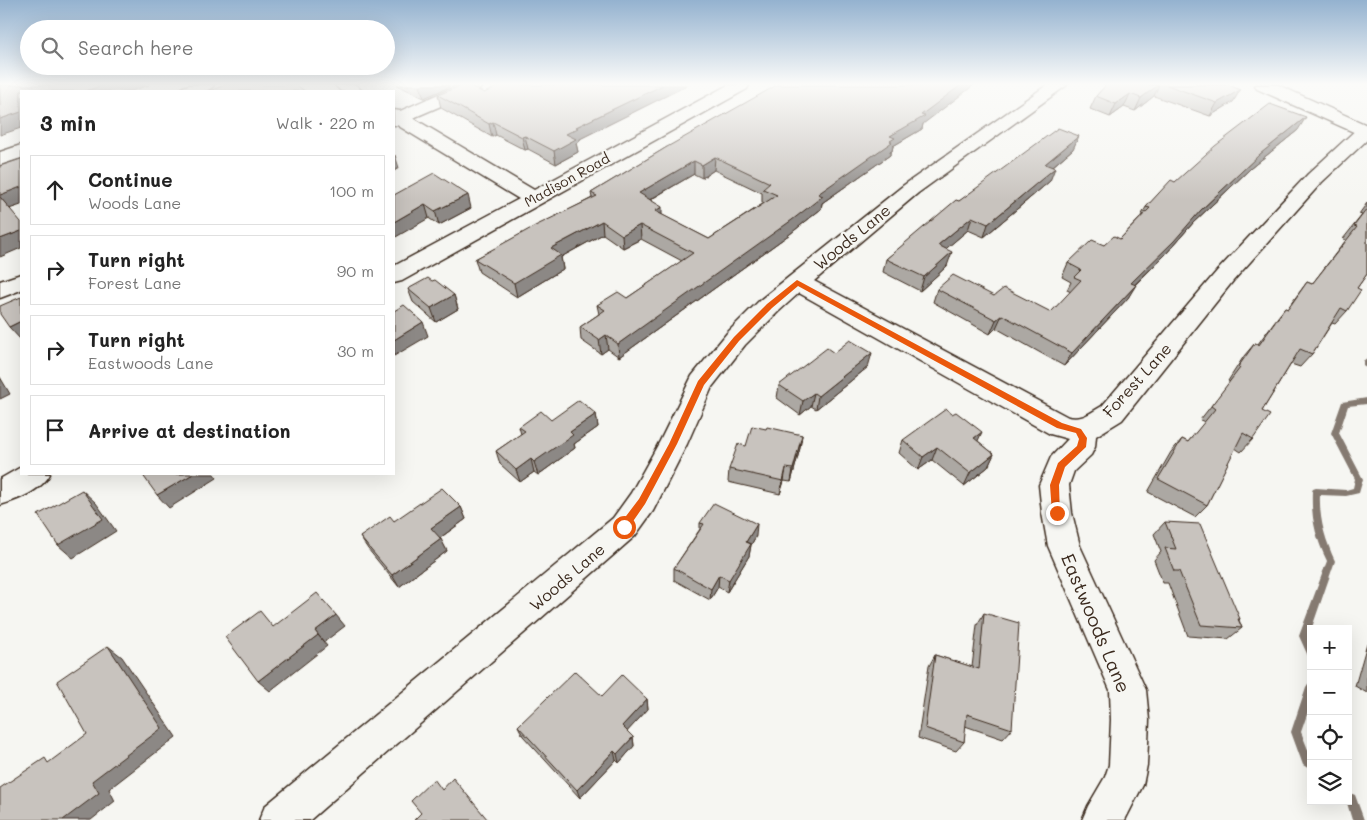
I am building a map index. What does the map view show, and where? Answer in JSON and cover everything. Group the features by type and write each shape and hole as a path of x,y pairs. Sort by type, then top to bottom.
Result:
{"street":[{"path":"404,123 534,198"},
{"name":"Madison Road","path":"395,275 671,123"},
{"name":"Woods Lane","path":"279,820 624,527 642,502 673,444 701,383 736,339 769,306 911,189 1005,123"},
{"path":"1349,123 1366,131"},
{"name":"Forest Lane","path":"1078,431 1091,427 1112,413 1225,276 1315,178 1366,131"},
{"path":"0,159 20,151"},
{"path":"0,290 20,281"},
{"path":"797,282 1060,426 1078,431"},
{"name":"Eastwoods Lane","path":"1078,431 1083,438 1081,447 1061,465 1054,485 1057,513 1064,546 1128,690 1130,720 1128,765 1123,785 1102,820"},
{"path":"0,493 33,475"}],"building":[{"path":"495,123 584,123 566,134 576,139 554,151 525,136 522,137"},
{"path":"709,123 912,123 890,136 895,138 890,141 892,142 818,194 823,196 792,220 618,344 606,335 599,340 580,327 605,310 597,305 618,292 627,298 693,253 640,225 622,235 602,221 551,248 561,255 514,283 475,259 535,226 597,196 591,193","holes":["715,157 770,183 763,189 777,195 709,239 655,211 662,207 639,193 694,161 702,165"]},
{"path":"1245,123 1298,123 1260,154 1201,210 1174,241 1131,283 1136,285 1072,353 1002,315 996,320 937,289 953,275 994,296 1004,288 1051,312 1081,280 1074,277 1081,270 1068,263 1092,240 1104,245 1114,236 1120,239 1150,208 1146,207 1171,180 1175,182 1215,146"},
{"path":"1058,128 1079,136 1045,164 1055,168 988,224 972,217 938,245 952,252 924,277 886,259 956,200 959,201"},
{"path":"20,159 20,187 0,195 0,166"},
{"path":"434,173 468,195 435,211 425,204 395,221 395,194"},
{"path":"0,197 20,221 20,231 0,239"},
{"path":"1367,209 1367,274 1357,288 1361,290 1347,311 1341,308 1312,354 1300,349 1262,411 1270,415 1253,439 1243,433 1207,505 1158,479 1182,439 1188,442 1215,409 1211,406 1240,368 1238,367 1255,343 1259,345 1285,308 1288,309 1307,282 1312,284 1357,227 1354,226"},
{"path":"428,278 432,281 435,280 454,295 431,308 408,289"},
{"path":"20,297 20,322 9,327 0,314 0,306"},
{"path":"404,305 423,322 395,339 395,310"},
{"path":"850,340 872,353 818,396 814,393 803,401 779,385 827,348 834,353"},
{"path":"579,400 596,414 570,432 573,435 534,462 531,459 516,470 496,451 525,431 519,427 541,411 551,420"},
{"path":"946,409 952,414 956,412 982,432 974,438 994,454 970,473 937,447 923,457 903,440"},
{"path":"752,426 766,429 767,427 802,435 793,469 786,468 783,481 729,469 738,444 746,446"},
{"path":"143,475 191,475 157,495"},
{"path":"442,488 461,507 431,528 441,539 392,575 360,537 390,516 394,521"},
{"path":"82,490 103,519 58,545 38,515"},
{"path":"714,503 757,524 746,542 751,544 729,580 719,575 711,589 674,568 704,524 700,523"},
{"path":"1165,522 1200,524 1240,619 1238,619 1242,628 1201,625 1179,571 1174,571 1165,548 1176,549"},
{"path":"317,593 336,615 315,631 318,635 258,681 225,637 260,611 273,627"},
{"path":"984,613 1019,623 1012,729 967,714 964,742 925,728 935,655 979,669"},
{"path":"108,646 162,728 92,781 99,793 63,820 0,820 0,788 45,758 48,763 87,734 57,681"},
{"path":"575,671 602,696 622,675 647,699 622,726 633,737 617,754 614,751 577,790 518,726"},
{"path":"453,778 488,820 414,820 421,813 411,801 434,779 442,790"}],"waterway":[{"path":"1308,625 1331,561 1318,527 1316,491 1346,493 1356,491 1359,479 1335,433 1345,404 1367,401"},
{"path":"1307,628 1304,636 1307,643"},
{"path":"1307,699 1296,732 1307,761"},
{"path":"1352,802 1358,820"}],"route":[{"path":"624,527 642,502 673,444 701,383 736,339 769,306 797,282 1060,426 1078,431 1083,438 1081,447 1061,465 1054,485 1057,513"}]}
